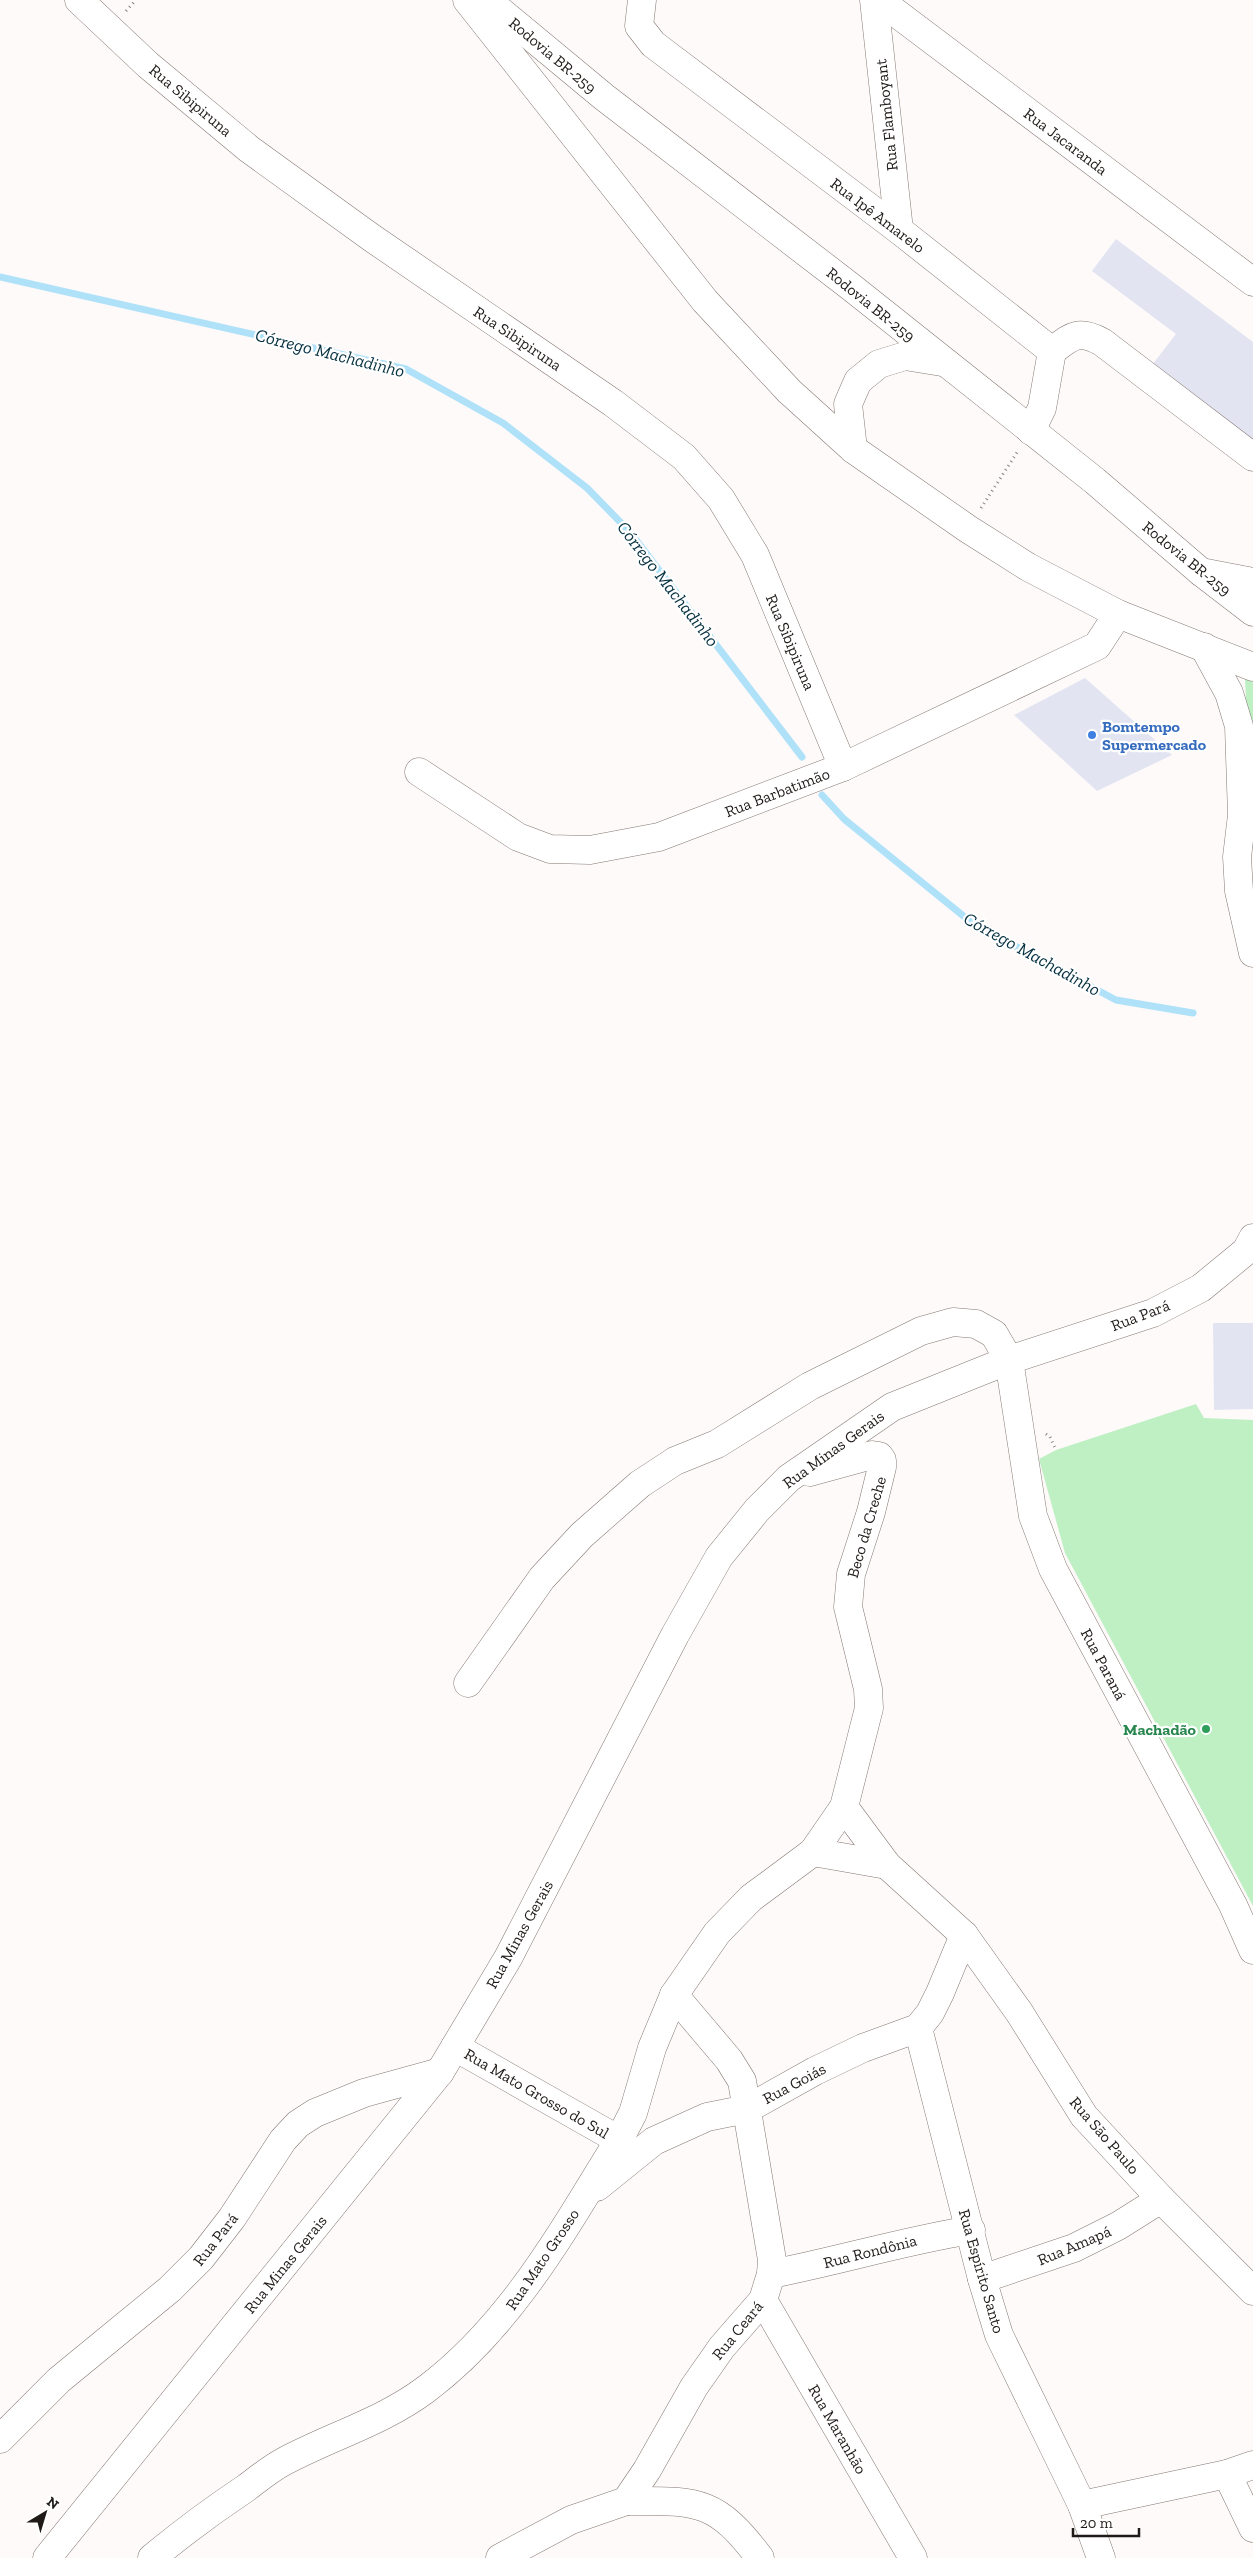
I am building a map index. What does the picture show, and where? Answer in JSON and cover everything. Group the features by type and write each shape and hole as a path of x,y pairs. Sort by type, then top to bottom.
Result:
{"main road":[{"name":"Rua Sibipiruna","path":"79,0 148,65 249,149 372,238 613,403 684,457 722,499 755,555 843,767"},
{"path":"467,0 704,301 789,392 853,449 1028,567 1118,614 1253,666"},
{"name":"Rodovia BR-259","path":"487,0 604,97 852,287 943,362 1095,482 1201,572 1253,612"},
{"name":"Rua Flamboyant","path":"874,0 898,230"},
{"name":"Rua Jacaranda","path":"879,0 1253,282"},
{"name":"Rua Ipê Amarelo","path":"641,13 653,44 898,230 1052,351"},
{"path":"1031,431 1042,408 1052,351 1079,334 1089,335 1102,342 1253,457"},
{"path":"853,449 848,404 858,381 879,364 905,356 943,362"},
{"path":"1201,572 1253,582"},
{"name":"Rua Barbatimão","path":"420,772 518,837 550,849 590,850 659,837 843,767 1097,646 1118,614"},
{"path":"1204,647 1229,693 1239,726 1248,811 1237,857 1239,891 1253,952"},
{"name":"Rua Pará","path":"1008,1360 1153,1313 1201,1288 1246,1251 1253,1238"},
{"name":"Rua Paraná","path":"468,1683 542,1578 582,1535 640,1484 675,1461 717,1444 810,1386 921,1331 953,1322 976,1324 994,1334 1008,1360 1033,1516 1053,1569 1228,1897 1253,1950"},
{"name":"Rua Minas Gerais","path":"47,2558 440,2072 508,1958 675,1635 719,1557 757,1510 789,1478 892,1407 1008,1360"},
{"name":"Beco da Creche","path":"789,1478 872,1456 879,1456 882,1460 871,1512 851,1574 848,1607 868,1689 869,1708 844,1807"},
{"name":"Rua Mato Grosso","path":"152,2558 200,2519 282,2463 385,2414 424,2391 454,2367 518,2298 619,2140 632,2113 652,2048 674,1995 717,1933 751,1898 813,1852 844,1807"},
{"name":"Rua São Paulo","path":"844,1807 887,1865 964,1935 1018,2012 1084,2116 1161,2199 1253,2291"},
{"path":"813,1852 887,1865"},
{"path":"918,2028 930,2013 940,1993 964,1935"},
{"name":"Rua Ceará","path":"626,2501 648,2470 694,2387 722,2347 763,2300 770,2274 770,2246 742,2081 729,2060 674,1995"},
{"name":"Rua Goiás","path":"585,2194 603,2184 654,2140 708,2118 747,2109 815,2071 863,2048 918,2028"},
{"name":"Rua Espírito Santo","path":"918,2028 982,2279 999,2335 1082,2505 1101,2558"},
{"name":"Rua Mato Grosso do Sul","path":"455,2047 619,2140"},
{"name":"Rua Pará","path":"0,2439 59,2380 170,2289 201,2258 232,2218 283,2140 298,2124 315,2112 364,2093 440,2072"},
{"name":"Rua Amapá","path":"982,2279 1074,2248 1118,2226 1161,2199"},
{"name":"Rua Rondônia","path":"770,2274 916,2239 971,2230"},
{"name":"Rua Maranhão","path":"763,2300 913,2558"},
{"path":"1082,2505 1227,2474 1253,2465"},
{"path":"1227,2474 1253,2528"},
{"path":"500,2558 571,2520 626,2501 682,2501 704,2506 722,2516 740,2531 760,2558"}],"path":[{"path":"968,528 1031,431"}],"green space":[{"path":"1245,678 1253,682 1253,783 1250,785"},
{"name":"Machadão","path":"1196,1404 1204,1418 1253,1420 1253,1906 1065,1553 1039,1459 1056,1450"}],"building":[{"path":"1116,239 1253,342 1253,448 1149,369 1176,334 1092,271"},
{"name":"Bomtempo Supermercado","path":"1085,678 1172,755 1097,791 1014,715"},
{"path":"1213,1323 1253,1323 1253,1409 1214,1410"}],"waterway":[{"name":"Córrego Machadinho","path":"0,277 406,369 503,423 587,488 629,531 802,757"},
{"name":"Córrego Machadinho","path":"822,795 844,819 972,923 1116,1000 1193,1013"}],"place":[{"name":"Bomtempo Supermercado","path":"1092,735"},
{"name":"Machadão","path":"1206,1729"}]}
